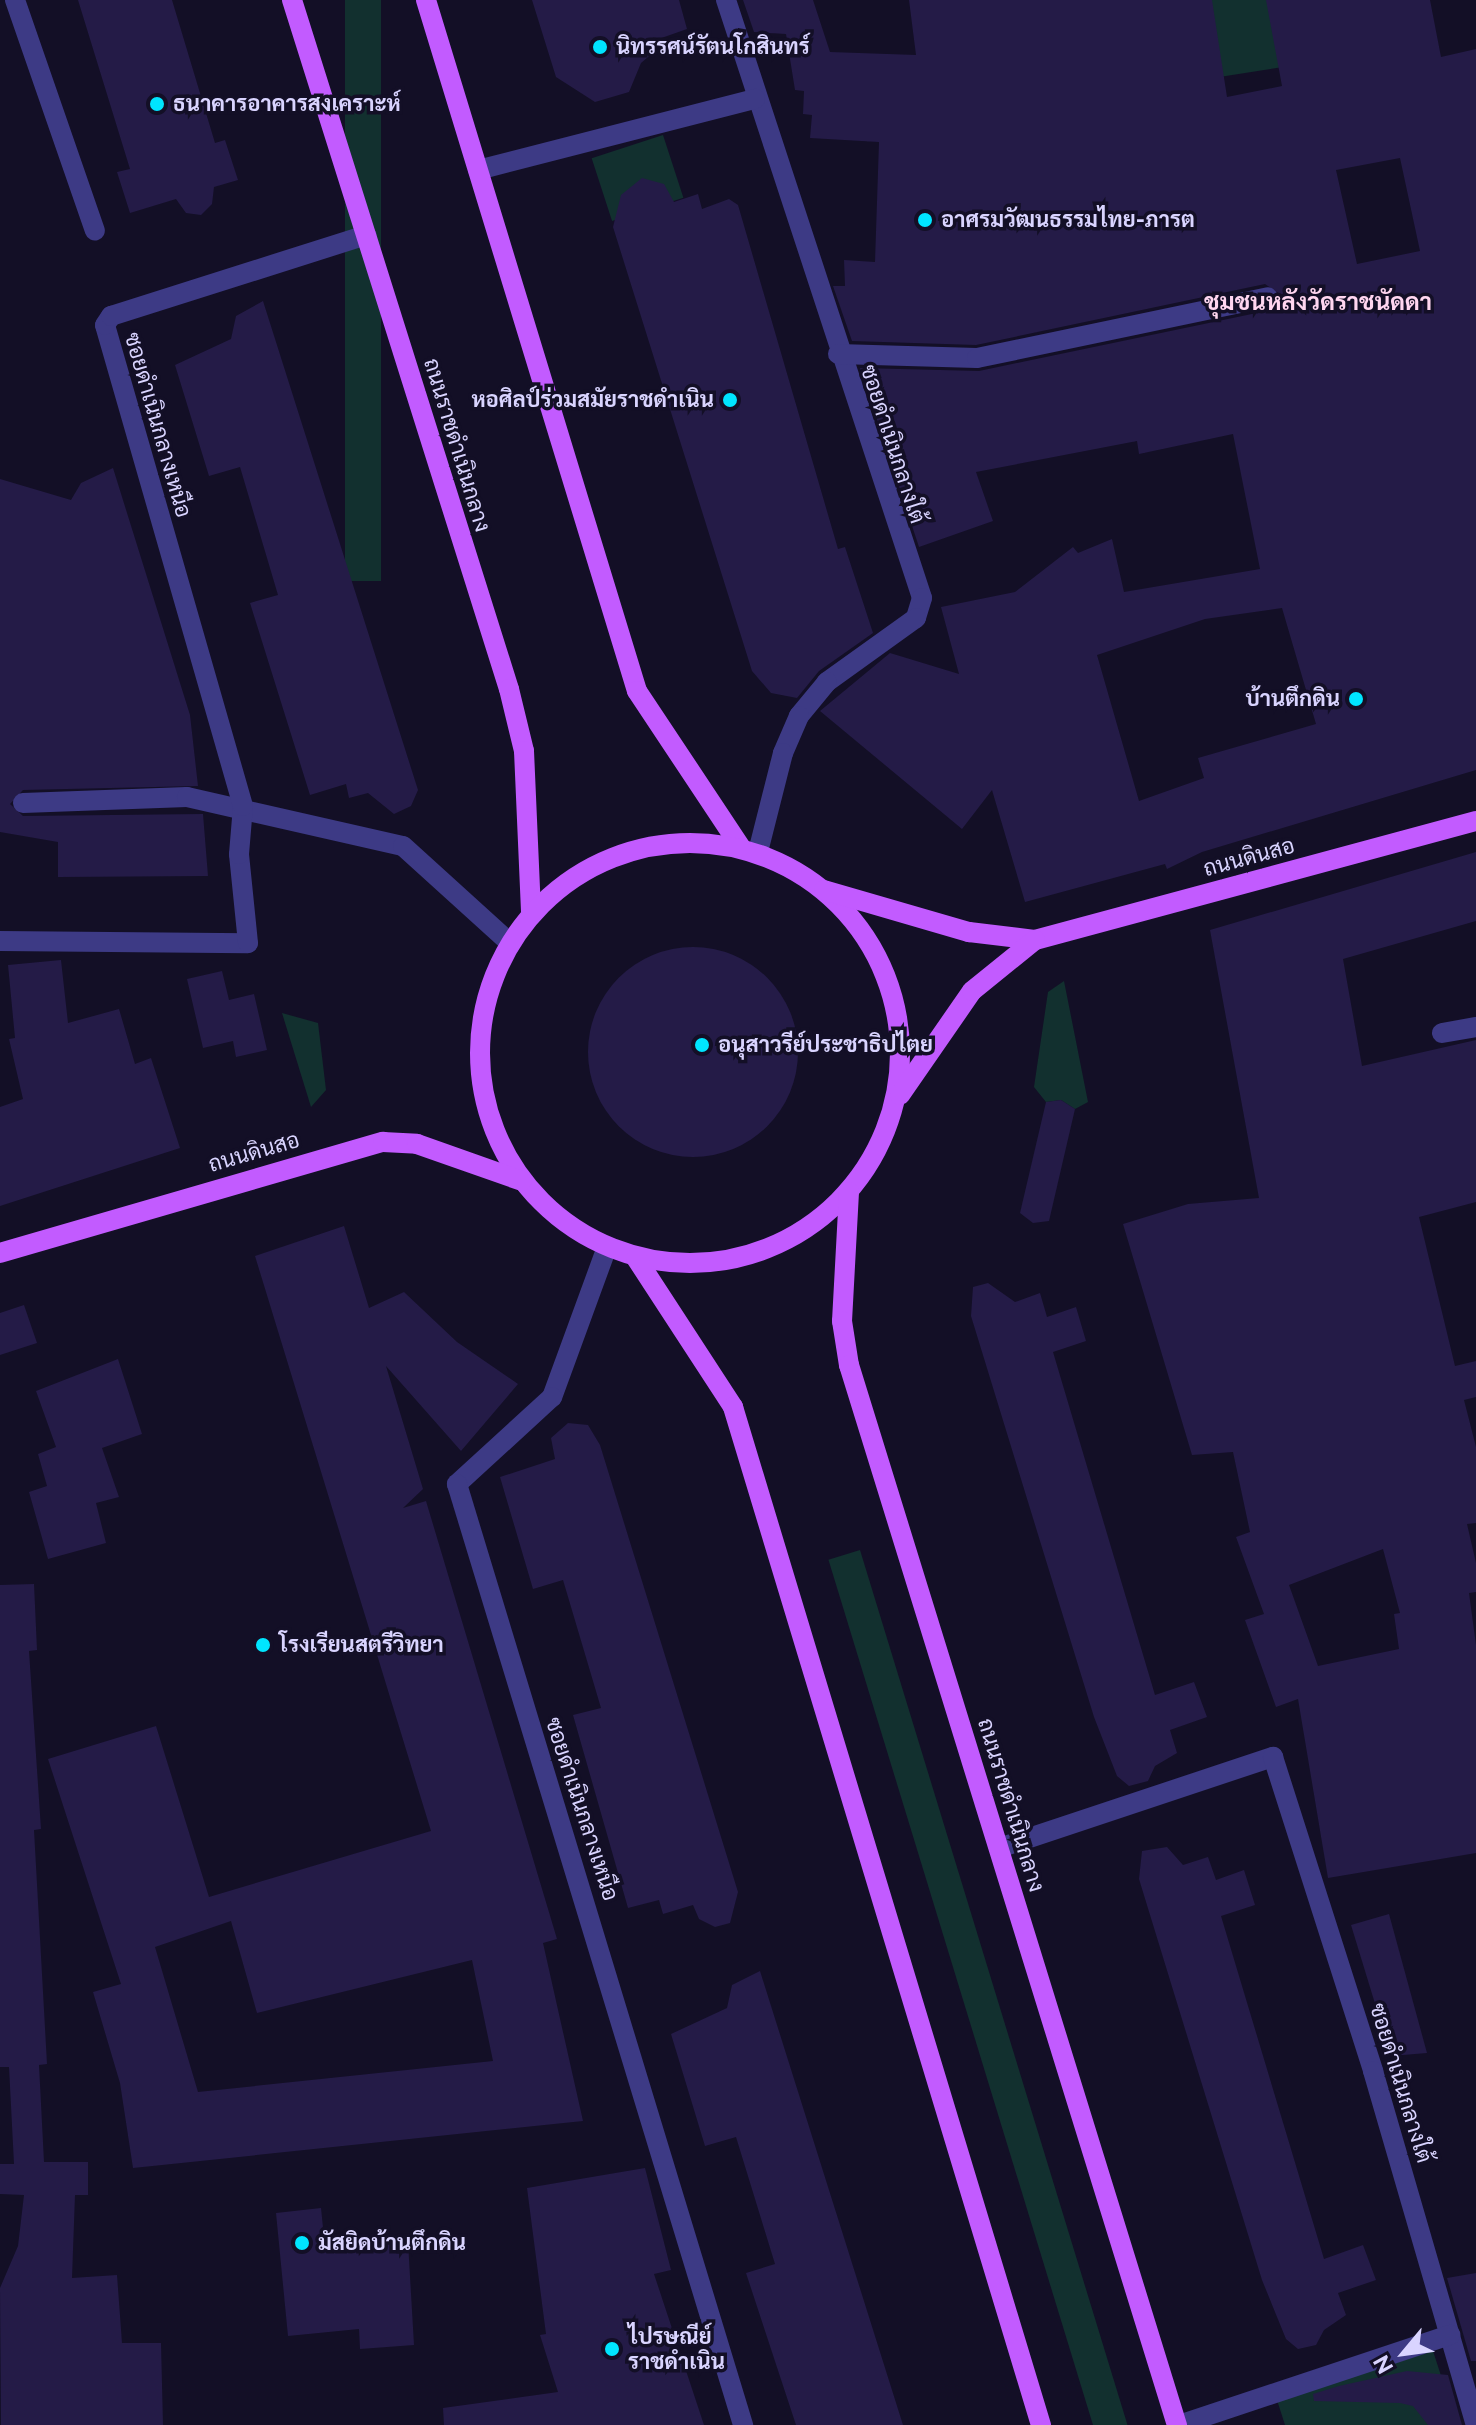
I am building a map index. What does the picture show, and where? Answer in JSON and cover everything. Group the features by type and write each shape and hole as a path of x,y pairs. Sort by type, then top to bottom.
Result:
{"main road":[{"name":"ถนนราชดำเนินกลาง","path":"292,0 519,730 531,912"},
{"path":"426,0 637,691 749,849"},
{"name":"ถนนดินสอ","path":"824,890 969,932 1035,940 1476,821"},
{"path":"677,841 749,849 824,890 871,945 896,1005 901,1054 896,1102 878,1151 849,1192 816,1223 774,1247 715,1263 636,1258 607,1247 558,1218 522,1181 489,1118 479,1047 488,990 509,942 531,912 580,871 618,856 677,841"},
{"name":"ถนนดินสอ","path":"896,1102 972,991 1035,940"},
{"name":"ถนนดินสอ","path":"0,1253 383,1142 417,1144 522,1181"},
{"name":"ถนนราชดำเนินกลาง","path":"849,1192 842,1321 849,1365 1178,2425"},
{"path":"636,1258 733,1407 1041,2425"}],"street":[{"path":"15,0 95,231"},
{"name":"ซอยดำเนินกลางใต้","path":"726,0 838,354 922,598 916,618 827,682 799,716 749,849"},
{"path":"478,170 755,99"},
{"name":"ซอยดำเนินกลางเหนือ","path":"243,806 105,325 111,316 366,235"},
{"path":"838,354 977,358 1268,297"},
{"path":"23,803 187,797 243,806 403,846 509,942"},
{"path":"0,941 248,943 239,854 243,806"},
{"path":"1442,1033 1476,1027"},
{"name":"ซอยดำเนินกลางเหนือ","path":"607,1247 552,1397 457,1484 743,2425"},
{"name":"ซอยดำเนินกลางใต้","path":"999,1848 1273,1757 1476,2425"},
{"path":"1178,2425 1450,2335"}],"green space":[{"path":"345,0 381,0 381,581 345,581"},
{"path":"1094,0 1317,0 1328,60 1105,95"},
{"path":"663,135 683,198 612,221 592,158"},
{"path":"1064,981 1088,1102 1075,1109 1061,1100 1046,1102 1034,1087 1048,992"},
{"path":"282,1013 318,1023 326,1090 311,1107"},
{"path":"860,1550 1128,2425 1093,2425 828,1560"},
{"path":"1433,2351 1457,2425 1285,2425 1277,2400"}],"building":[{"name":"ธนาคารอาคารสงเคราะห์","path":"78,0 172,0 215,143 225,140 238,180 214,187 212,204 201,215 186,213 176,199 130,213 117,172 130,169"},
{"name":"นิทรรศน์รัตนโกสินทร์","path":"532,0 679,0 687,29 653,41 654,52 641,63 629,92 595,102 556,77"},
{"path":"743,0 813,0 830,52 916,55 909,0 1212,0 1227,97 1282,86 1266,0 1430,0 1441,57 1476,49 1476,770 1202,852 1167,869 1165,864 1025,902 992,790 962,829 820,711 890,653 959,674 941,607 1015,592 1073,547 1078,553 1112,539 1124,592 1260,569 1233,434 1139,454 1137,441 976,472 993,521 919,547 860,368 979,371 1271,310 1281,295 1265,284 976,345 852,341 833,286 845,286 844,260 875,262 879,142 810,138 812,115 803,114 804,91 795,90 786,34 754,32","holes":["1400,158 1420,251 1357,264 1336,170","1282,608 1316,724 1198,758 1204,778 1139,801 1097,655 1205,619"]},
{"name":"หอศิลป์ร่วมสมัยราชดำเนิน","path":"642,178 664,184 674,202 698,194 702,209 729,199 738,205 838,549 845,547 873,633 819,671 797,698 771,693 752,671 613,227 621,195"},
{"path":"263,301 418,790 411,806 394,814 368,793 349,798 346,784 310,795 250,603 278,595 240,467 209,476 175,365 231,339 236,316"},
{"path":"113,468 190,715 198,786 23,790 10,804 23,816 203,814 208,876 58,877 58,842 0,832 0,479 71,500 81,483"},
{"path":"1476,852 1476,921 1343,959 1362,1066 1476,1040 1476,1202 1419,1217 1455,1366 1476,1361 1476,1397 1464,1400 1476,1447 1476,1523 1467,1524 1476,1563 1476,1592 1469,1593 1476,1645 1476,1853 1328,1878 1298,1699 1276,1707 1245,1620 1264,1614 1236,1537 1250,1532 1233,1452 1192,1455 1123,1224 1188,1204 1259,1198 1210,930","holes":["1383,1549 1400,1613 1394,1614 1399,1649 1318,1666 1289,1585"]},
{"path":"693,947 733,955 767,978 790,1012 798,1052 790,1092 767,1126 733,1149 693,1157 653,1149 619,1126 596,1092 588,1052 596,1012 619,978 653,955"},
{"path":"61,960 68,1023 119,1009 135,1064 151,1058 180,1148 0,1206 0,1107 23,1099 9,1039 15,1038 8,965"},
{"path":"222,971 229,1000 254,994 267,1050 236,1057 233,1041 203,1048 187,979"},
{"path":"1061,1100 1075,1109 1049,1221 1033,1223 1020,1213 1046,1102"},
{"path":"344,1226 369,1308 404,1292 457,1342 518,1384 461,1451 386,1366 423,1489 403,1508 426,1501 557,1939 543,1943 583,2121 133,2168 120,2083 93,1992 121,1984 48,1759 156,1726 209,1897 431,1831 255,1256","holes":["231,1921 257,2013 472,1960 493,2061 198,2092 155,1947"]},
{"path":"988,1283 1015,1302 1040,1293 1047,1317 1076,1307 1086,1341 1053,1352 1155,1695 1194,1682 1207,1717 1170,1730 1177,1753 1155,1766 1148,1781 1129,1786 1117,1776 1094,1717 971,1316 973,1287"},
{"path":"24,1305 37,1343 0,1355 0,1313"},
{"path":"118,1359 142,1434 102,1448 119,1497 96,1503 106,1543 48,1559 29,1492 47,1486 38,1454 56,1447 36,1391"},
{"path":"568,1423 588,1425 600,1445 738,1892 730,1923 715,1927 699,1919 693,1905 663,1914 659,1900 628,1908 573,1715 601,1708 563,1580 533,1589 500,1477 555,1459 551,1438"},
{"path":"34,1584 37,1650 29,1651 41,1829 34,1830 47,2064 39,2065 44,2162 88,2162 88,2195 75,2195 72,2278 117,2275 122,2343 161,2343 163,2425 1,2425 0,2288 18,2246 24,2195 0,2194 0,2164 14,2164 9,2067 0,2067 0,1585"},
{"path":"1167,1847 1183,1865 1208,1857 1216,1880 1244,1870 1255,1905 1221,1916 1324,2259 1363,2245 1376,2280 1338,2293 1346,2315 1324,2330 1316,2345 1298,2349 1286,2339 1262,2280 1139,1879 1142,1851"},
{"path":"1389,1914 1427,2053 1391,2056 1351,1925"},
{"path":"760,1971 903,2425 796,2425 746,2273 775,2264 736,2137 705,2146 671,2034 727,2008 732,1985"},
{"path":"645,2168 671,2270 654,2274 704,2425 444,2425 443,2408 558,2392 540,2335 546,2334 527,2188"},
{"path":"321,2208 325,2247 408,2242 414,2345 360,2349 359,2329 288,2336 276,2213"},
{"path":"1476,2273 1476,2361 1471,2361 1447,2278"},
{"path":"1407,2371 1448,2375 1462,2425 1428,2425 1413,2406 1400,2403 1314,2401 1313,2394"}],"place":[{"name":"นิทรรศน์รัตนโกสินทร์","path":"600,47"},
{"name":"ธนาคารอาคารสงเคราะห์","path":"157,104"},
{"name":"อาศรมวัฒนธรรมไทย-ภารต","path":"925,220"},
{"name":"หอศิลป์ร่วมสมัยราชดำเนิน","path":"730,400"},
{"name":"บ้านตึกดิน","path":"1356,699"},
{"name":"อนุสาวรีย์ประชาธิปไตย","path":"702,1045"},
{"name":"โรงเรียนสตรีวิทยา","path":"263,1645"},
{"name":"มัสยิดบ้านตึกดิน","path":"302,2243"},
{"name":"ไปรษณีย์ ราชดำเนิน","path":"612,2349"}],"district":[{"name":"ชุมชนหลังวัดราชนัดดา","path":"1318,302"}]}
